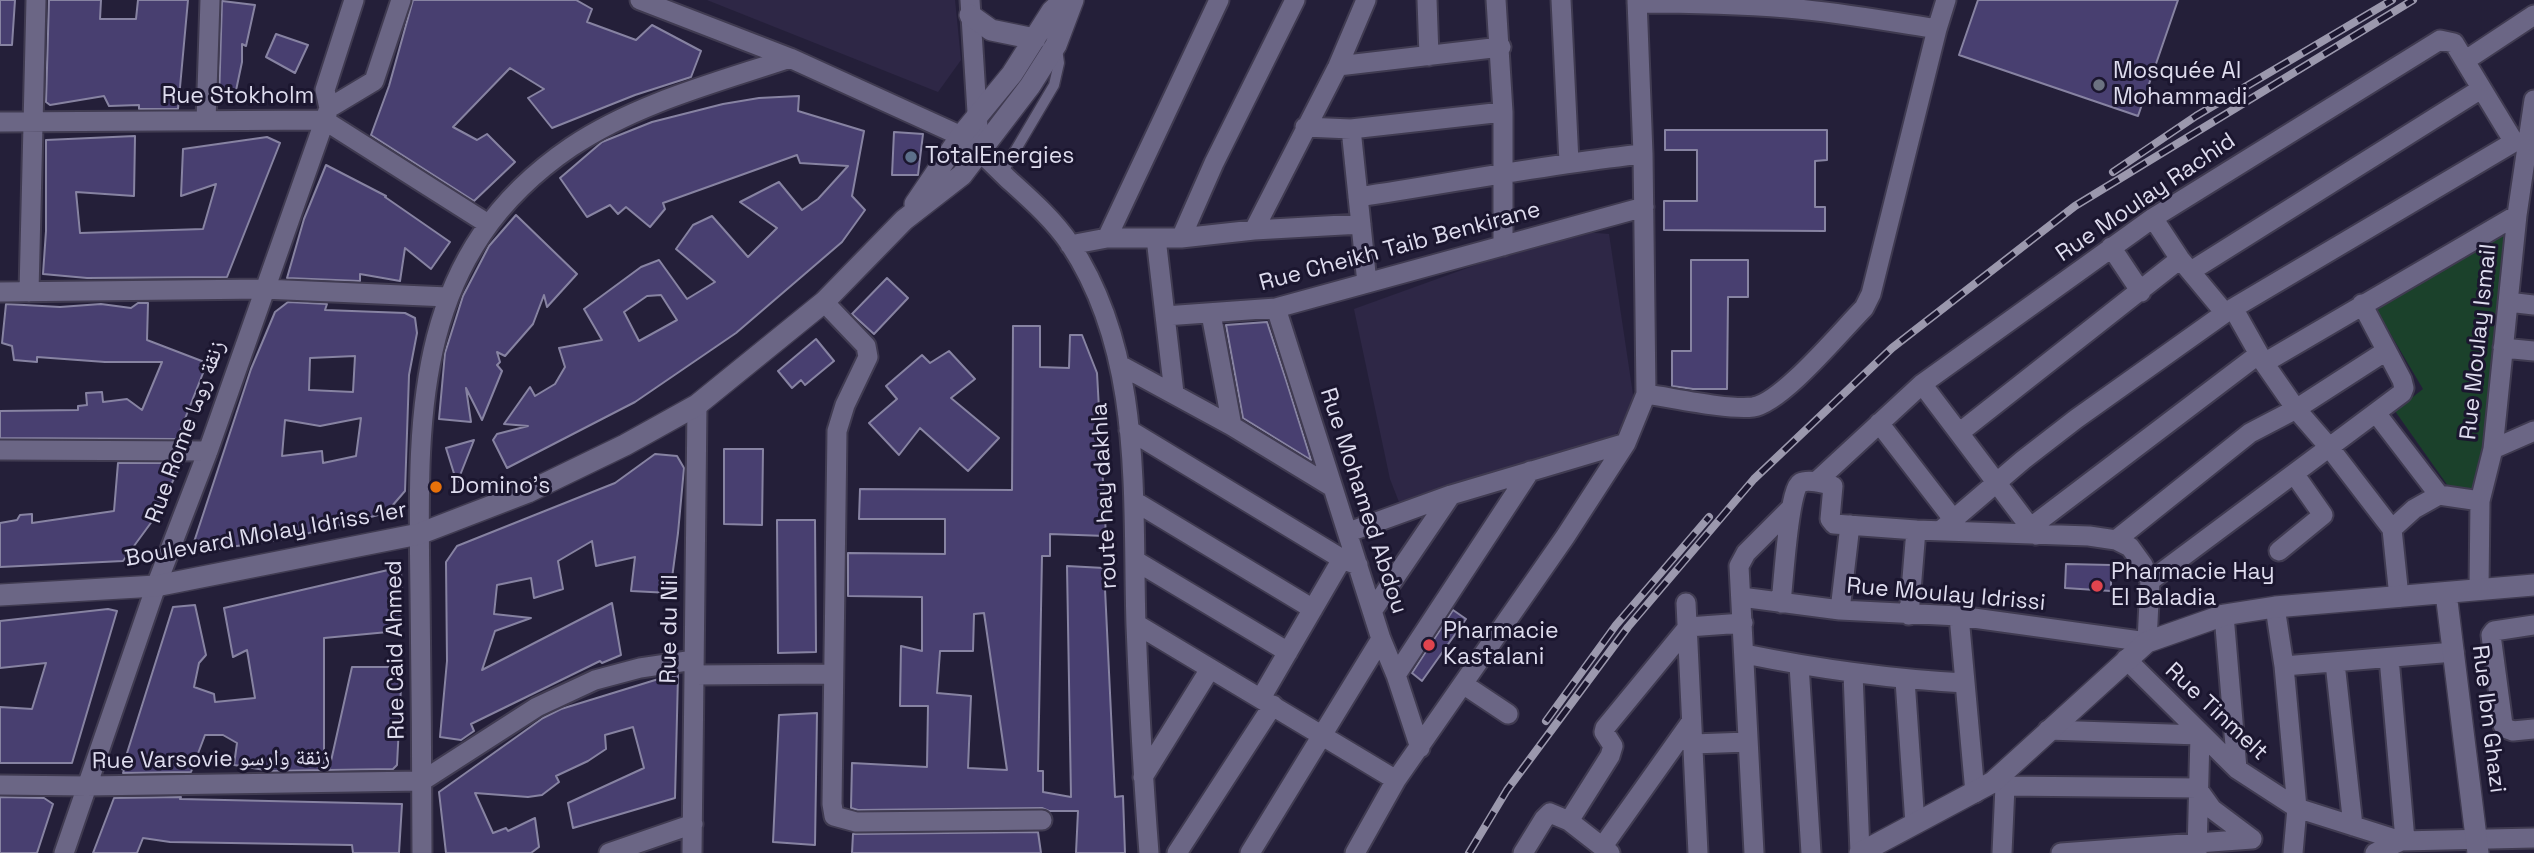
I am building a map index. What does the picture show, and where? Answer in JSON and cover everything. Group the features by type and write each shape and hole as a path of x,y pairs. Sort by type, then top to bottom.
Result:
{"street":[{"path":"29,292 36,0"},
{"path":"206,121 210,0"},
{"name":"Rue Rome زنقة روما","path":"64,853 156,586 208,451 327,114 325,90 354,0"},
{"path":"327,114 374,81 401,0"},
{"name":"route hay dakhla","path":"640,0 790,58 961,136 981,150 1042,209 1070,245 1110,326 1121,365 1135,501 1136,624 1149,853"},
{"name":"Boulevard Molay Idriss 1er","path":"904,220 961,136 1012,74 1052,11 1064,0"},
{"name":"Boulevard Molay Idriss 1er","path":"0,595 156,586 419,534 528,492 625,445 697,405 824,302 904,220 962,175 1030,86 1056,45 1073,0"},
{"path":"1107,238 1219,0"},
{"path":"1181,237 1214,163 1295,0"},
{"path":"1254,230 1338,66 1366,0"},
{"path":"1427,0 1429,55"},
{"path":"1496,0 1503,112 1503,246"},
{"path":"1561,0 1569,162"},
{"path":"1646,394 1742,408 1766,403 1783,390 1864,309 1874,283 1946,0"},
{"path":"1947,525 2076,419 2229,311 2521,142 2481,89 2466,60 2534,13 2530,0"},
{"path":"1355,853 1396,780 1566,537 1626,443 1646,394 1643,154 1637,1 1853,8 1937,29"},
{"path":"970,8 991,30 1035,39"},
{"path":"970,8 976,120 981,150"},
{"name":"Rue Moulay Rachid","path":"1807,483 1922,384 2152,218 2440,40 2454,43 2466,60"},
{"path":"1338,66 1501,47"},
{"name":"Rue Caid Ahmed","path":"422,853 419,534 421,417 433,345 448,297 488,224 523,185 571,147 639,109 790,58"},
{"path":"1959,433 2141,292 2481,89"},
{"name":"Rue Moulay Ismail","path":"2479,589 2480,501 2493,449 2517,215 2521,142 2534,100"},
{"path":"1305,127 1351,129 1503,112"},
{"name":"Rue Stokholm","path":"0,121 206,121 327,114 488,224"},
{"path":"1351,129 1367,283"},
{"path":"1358,197 1504,175 1569,162 1643,154"},
{"name":"Rue Cheikh Taib Benkirane","path":"1165,316 1276,308 1644,207"},
{"path":"2034,531 2261,358 2362,304 2517,215"},
{"path":"2152,218 2185,265 2229,311 2296,410 2329,447 2392,529 2399,597"},
{"path":"1070,245 1107,238 1181,237 1361,224"},
{"path":"1156,238 1174,394"},
{"path":"2111,247 2141,292"},
{"path":"0,292 263,289 448,297"},
{"path":"824,302 866,346 868,358 845,405 837,431 833,674 834,816 856,822 1042,820"},
{"path":"2508,302 2534,305"},
{"path":"2150,581 2402,393 2402,380 2362,304"},
{"name":"Rue Mohamed Abdou","path":"1276,308 1332,487 1349,531 1350,562 1373,610 1420,748"},
{"path":"1211,314 1231,426"},
{"path":"2503,348 2534,351"},
{"path":"2116,540 2250,433 2296,410 2386,351"},
{"path":"1121,365 1231,426 1332,487"},
{"path":"1922,384 2034,531"},
{"name":"Rue du Nil","path":"692,853 697,405"},
{"path":"2376,413 2439,495"},
{"path":"1879,423 1947,525"},
{"path":"1129,429 1350,562 1313,609 1288,652 1267,702 1177,853"},
{"path":"2493,449 2534,430"},
{"path":"1349,531 1451,495 1626,443"},
{"path":"0,450 208,451"},
{"path":"1396,675 1530,471"},
{"path":"2279,551 2323,514 2295,475"},
{"path":"1754,853 1739,575 1742,558 1790,509 1807,483 1831,485 1833,488 1840,524 1840,610"},
{"path":"1373,610 1451,495"},
{"path":"2392,529 2414,509 2439,495 2480,501"},
{"path":"1135,501 1313,609"},
{"path":"1782,603 1790,509"},
{"path":"1840,524 1916,530 1947,525 2116,540 2130,547 2150,581 2147,642"},
{"path":"1909,615 1916,530"},
{"path":"1136,561 1288,652"},
{"path":"1853,673 1860,853 1991,787 2048,730 2147,642 2224,615 2275,607 2534,585"},
{"name":"Rue Ibn Ghazi","path":"2446,593 2478,846"},
{"name":"Rue Moulay Idrissi","path":"1741,597 1840,610 1959,616 2147,642"},
{"path":"1686,603 1698,853"},
{"path":"2275,607 2284,666 2297,808 2293,853"},
{"path":"2224,615 2237,769"},
{"path":"1959,616 1965,683 1991,787 2002,853"},
{"path":"1569,821 1612,751 1613,746 1604,732 1605,729 1688,627 1743,623"},
{"path":"1136,624 1396,780"},
{"path":"2534,625 2491,633 2502,725 2514,731 2534,729"},
{"path":"1250,853 1381,639"},
{"path":"2284,666 2454,652"},
{"path":"1745,654 1799,665 1905,680 1965,683"},
{"name":"Rue Tinmelt","path":"2126,659 2237,769 2297,808 2403,840 2478,846 2534,838"},
{"path":"2375,853 2403,840 2389,659"},
{"path":"2335,663 2353,826"},
{"path":"1799,665 1811,853"},
{"path":"422,781 537,707 595,680 640,668 833,674"},
{"path":"1143,777 1210,669"},
{"path":"1905,680 1915,824"},
{"path":"1463,684 1508,714"},
{"path":"1523,853 1550,813 1569,821 1607,850 1692,722"},
{"path":"2048,730 2200,735 2197,847"},
{"path":"1693,744 1748,742"},
{"name":"Rue Varsovie زنقة وارسو","path":"0,785 422,781"},
{"path":"1991,787 2197,788"},
{"path":"2062,853 2197,847 2252,839 2212,809 2197,788"},
{"path":"609,853 693,824"}],"lane":[{"path":"1002,173 1054,85 1059,63 1056,45"}],"shaded area":[{"path":"707,0 955,0 961,60 938,92"},
{"path":"1570,231 1609,234 1635,408 1611,441 1399,502 1390,479 1354,309"}],"green space":[{"path":"2507,228 2488,449 2476,492 2453,493 2395,411 2423,389 2374,306"}],"building":[{"path":"0,0 15,0 12,45 0,45"},
{"path":"49,0 101,0 100,19 136,19 138,0 188,0 178,109 139,109 139,105 109,106 104,96 50,105 46,102"},
{"path":"413,0 576,0 592,9 587,22 636,40 652,25 701,51 691,77 635,95 552,128 528,98 544,89 510,68 453,127 477,140 487,134 515,162 474,201 371,135 389,86"},
{"name":"Mosquée Al Mohammadi","path":"1978,0 2178,0 2138,116 1959,55"},
{"path":"222,1 255,5 246,46 242,44 242,62 234,100 219,100"},
{"path":"276,34 308,45 295,73 266,57"},
{"path":"799,96 798,111 864,131 852,196 865,210 842,242 736,333 635,402 507,468 493,440 497,434 528,426 504,424 530,387 535,396 555,384 565,367 559,348 602,340 584,309 641,267 659,260 687,299 715,282 676,249 693,225 712,216 748,257 777,228 740,202 779,182 802,210 818,199 848,166 800,163 797,155 663,203 665,209 650,227 626,207 618,214 610,205 587,217 560,178 602,142 652,122 759,98","holes":["661,295 677,320 639,341 624,312 647,296"]},
{"path":"1665,130 1827,130 1827,160 1815,161 1815,207 1825,207 1825,231 1664,230 1664,201 1697,201 1697,150 1665,150"},
{"path":"894,132 923,134 918,175 892,175"},
{"path":"135,136 134,196 76,192 80,233 203,229 216,184 181,196 183,149 267,137 280,143 227,277 87,278 43,274 46,140"},
{"path":"326,165 386,196 450,242 431,269 405,248 400,281 360,274 360,281 287,278 304,219"},
{"path":"516,215 577,274 547,307 544,295 533,324 505,356 497,352 500,362 497,365 502,371 482,420 466,388 471,422 439,419 445,353 463,296 489,246"},
{"path":"1691,260 1748,260 1748,297 1728,297 1727,389 1672,386 1672,351 1691,351"},
{"path":"887,278 908,298 874,334 852,314"},
{"path":"288,302 327,304 325,310 405,313 415,318 417,333 409,375 405,491 386,513 290,538 204,551 194,542 251,369 275,312","holes":["355,356 353,392 309,390 310,358","361,418 356,456 323,463 322,451 282,456 285,420 320,426"]},
{"path":"138,303 148,303 147,340 207,363 177,439 0,438 0,411 78,410 78,406 87,405 86,393 102,392 103,402 127,399 142,410 162,362 105,362 37,357 37,362 14,360 12,346 2,343 6,304 60,307 101,304 131,308"},
{"path":"1267,322 1311,460 1243,418 1226,325"},
{"path":"1013,326 1040,326 1040,367 1069,368 1070,335 1082,335 1097,373 1106,536 1050,534 1050,556 1042,556 1038,771 1043,771 1043,792 1071,797 1067,566 1104,568 1115,797 1123,796 1125,853 1076,853 1078,811 1049,811 1042,808 851,808 852,763 927,767 928,706 900,706 901,646 922,651 922,597 848,596 848,553 945,554 945,519 859,519 860,489 1012,490","holes":["984,613 1007,770 968,768 971,696 937,693 940,651 973,651 974,614"]},
{"path":"816,339 834,361 805,385 801,380 792,388 778,371"},
{"path":"949,351 975,379 951,398 999,438 968,471 920,428 899,455 869,423 897,399 886,386 922,355 930,363"},
{"path":"474,440 457,483 446,448"},
{"path":"724,449 763,449 762,525 724,524"},
{"path":"655,454 677,456 684,468 670,593 631,591 635,557 596,566 592,541 558,561 563,589 534,598 531,578 497,585 494,614 531,618 495,631 482,670 612,603 621,655 602,663 600,661 471,724 474,731 461,740 440,737 447,661 446,562 457,546 615,483"},
{"path":"118,463 182,463 153,520 123,561 0,567 0,523 17,520 20,515 32,514 32,523 114,511"},
{"path":"777,520 815,520 816,652 778,653"},
{"path":"2066,564 2111,565 2111,591 2065,588"},
{"path":"401,567 402,612 388,632 324,638 324,770 271,771 234,765 237,743 223,735 205,735 191,772 123,773 122,769 173,607 195,605 206,655 199,663 194,687 214,694 215,702 255,698 247,650 233,657 224,608"},
{"path":"108,609 117,611 72,763 0,763 0,707 32,709 46,663 0,668 0,621"},
{"path":"1453,610 1466,619 1422,681 1412,673"},
{"path":"352,667 402,667 397,765 393,769 329,770"},
{"path":"678,675 675,798 573,828 568,803 644,768 633,727 605,735 606,749 556,776 559,782 542,795 528,797 475,793 493,833 506,828 508,831 535,818 539,847 531,853 446,853 439,792 543,718 561,709"},
{"path":"817,713 815,845 773,842 779,715"},
{"path":"0,797 44,798 53,804 37,853 0,853"},
{"path":"181,797 180,799 402,804 399,853 353,853 352,845 170,842 143,838 137,853 93,853 114,798"},
{"path":"1038,832 1041,853 852,853 853,834"}],"railway":[{"path":"2113,172 2196,116 2392,0"},
{"path":"1469,853 1507,790 1628,627 1754,479 1892,348 2075,206 2413,0"},
{"path":"1546,721 1616,625 1709,517"}],"place":[{"name":"Mosquée Al Mohammadi","path":"2099,85"},
{"name":"TotalEnergies","path":"911,157"},
{"name":"Domino's","path":"436,487"},
{"name":"Pharmacie Hay El Baladia","path":"2097,586"},
{"name":"Pharmacie Kastalani","path":"1429,645"}]}
